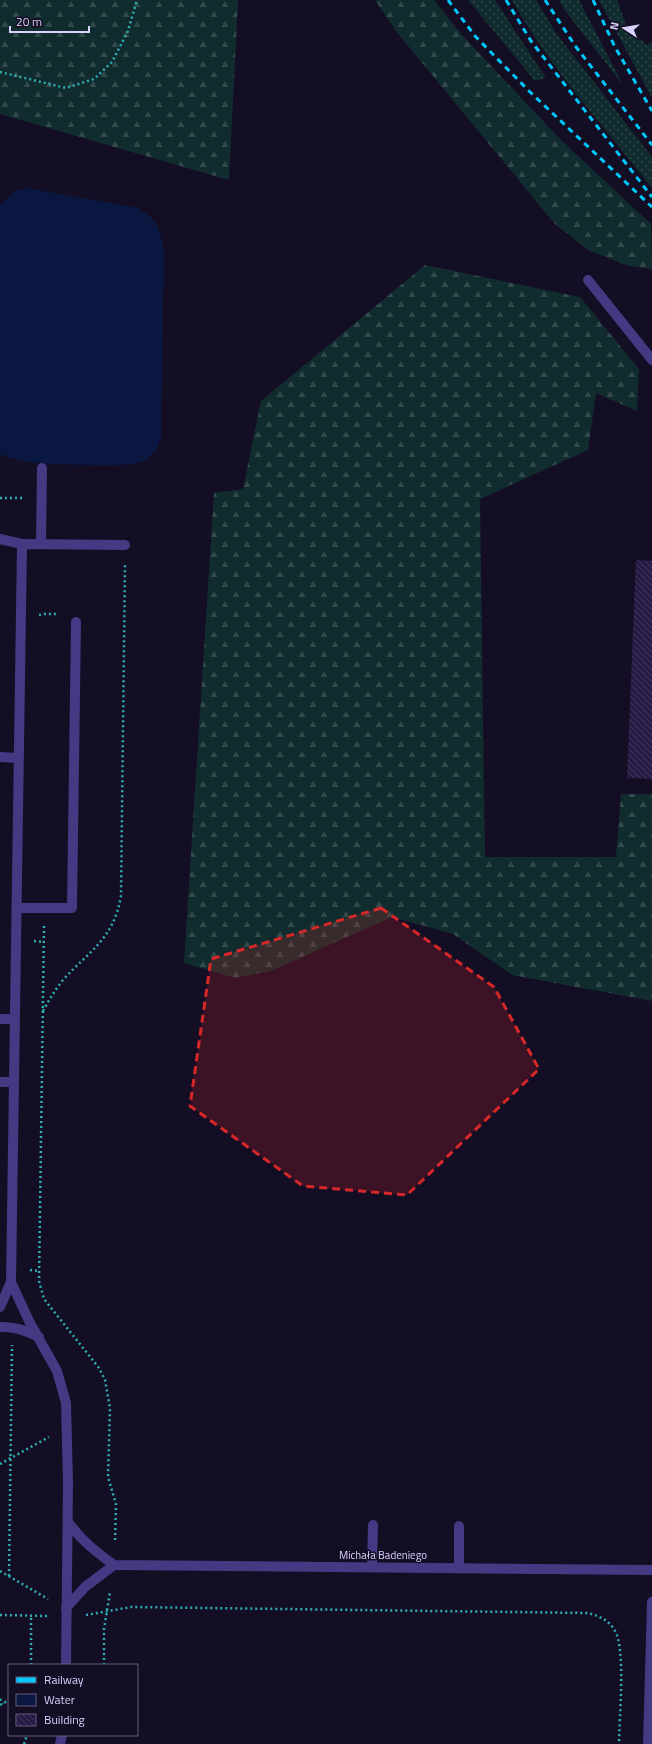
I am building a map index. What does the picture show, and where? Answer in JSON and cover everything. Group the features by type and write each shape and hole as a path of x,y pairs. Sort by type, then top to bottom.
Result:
{"lane":[{"path":"588,280 652,360"},
{"path":"40,544 42,468"},
{"path":"0,539 22,544 125,545"},
{"path":"0,1307 11,1282 22,544"},
{"path":"17,908 72,908 76,622"},
{"path":"0,757 19,758"},
{"path":"0,1019 15,1019"},
{"path":"0,1082 14,1082"},
{"path":"11,1282 30,1322 57,1370 66,1403 68,1522 66,1664"},
{"path":"0,1327 11,1327 23,1330 39,1337"},
{"path":"66,1612 85,1587 114,1565 95,1552 80,1538 68,1522"},
{"path":"372,1567 373,1525"},
{"path":"460,1526 460,1568"},
{"name":"Michała Badeniego","path":"114,1565 652,1570"},
{"path":"648,1744 652,1602"}],"path":[{"path":"0,72 66,88 94,79 112,62 116,56 128,31 137,0"},
{"path":"0,498 41,498"},
{"path":"43,1011 52,995 64,980 98,947 107,935 117,916 121,896 125,545"},
{"path":"44,908 39,1281 44,1299 99,1368 105,1380 108,1394 110,1408 108,1477 116,1504 114,1565 104,1629 104,1664"},
{"path":"9,1576 12,1341"},
{"path":"0,1464 52,1435"},
{"path":"0,1571 54,1603"},
{"path":"0,1576 4,1573"},
{"path":"0,1615 31,1615 66,1612 79,1616 131,1607 588,1613 597,1616 612,1626 620,1644 619,1744"},
{"path":"31,1615 31,1664"},
{"path":"0,1699 1,1705"}],"highlighted area":[{"path":"381,908 494,987 539,1069 407,1195 303,1186 190,1106 211,959"}],"green space":[{"path":"0,0 238,0 229,180 0,114"},
{"path":"375,0 434,0 462,35 562,141 651,224 652,269 629,266 588,250 554,223 395,30"},
{"path":"468,0 495,0 546,78 535,81"},
{"path":"512,0 536,0 556,33 652,157 652,188 560,73 527,25"},
{"path":"559,0 579,0 623,85 567,13"},
{"path":"599,0 617,0 627,27 647,45 652,42 652,98"},
{"path":"425,265 580,297 639,369 637,411 596,393 588,450 480,499 485,857 616,857 621,794 652,794 652,1001 512,975 453,934 392,917 271,971 235,978 184,963 214,493 243,489 261,401"}],"water":[{"path":"26,188 134,207 152,219 158,228 164,249 161,437 154,452 149,458 141,462 120,465 50,464 14,459 0,454 0,205 14,192"}],"building":[{"path":"636,560 652,561 652,779 627,778"}],"railway":[{"path":"448,0 475,36 529,91 652,207"},
{"path":"506,0 531,41 652,197"},
{"path":"545,0 576,47 652,145"},
{"path":"593,0 615,47 652,111"}]}
